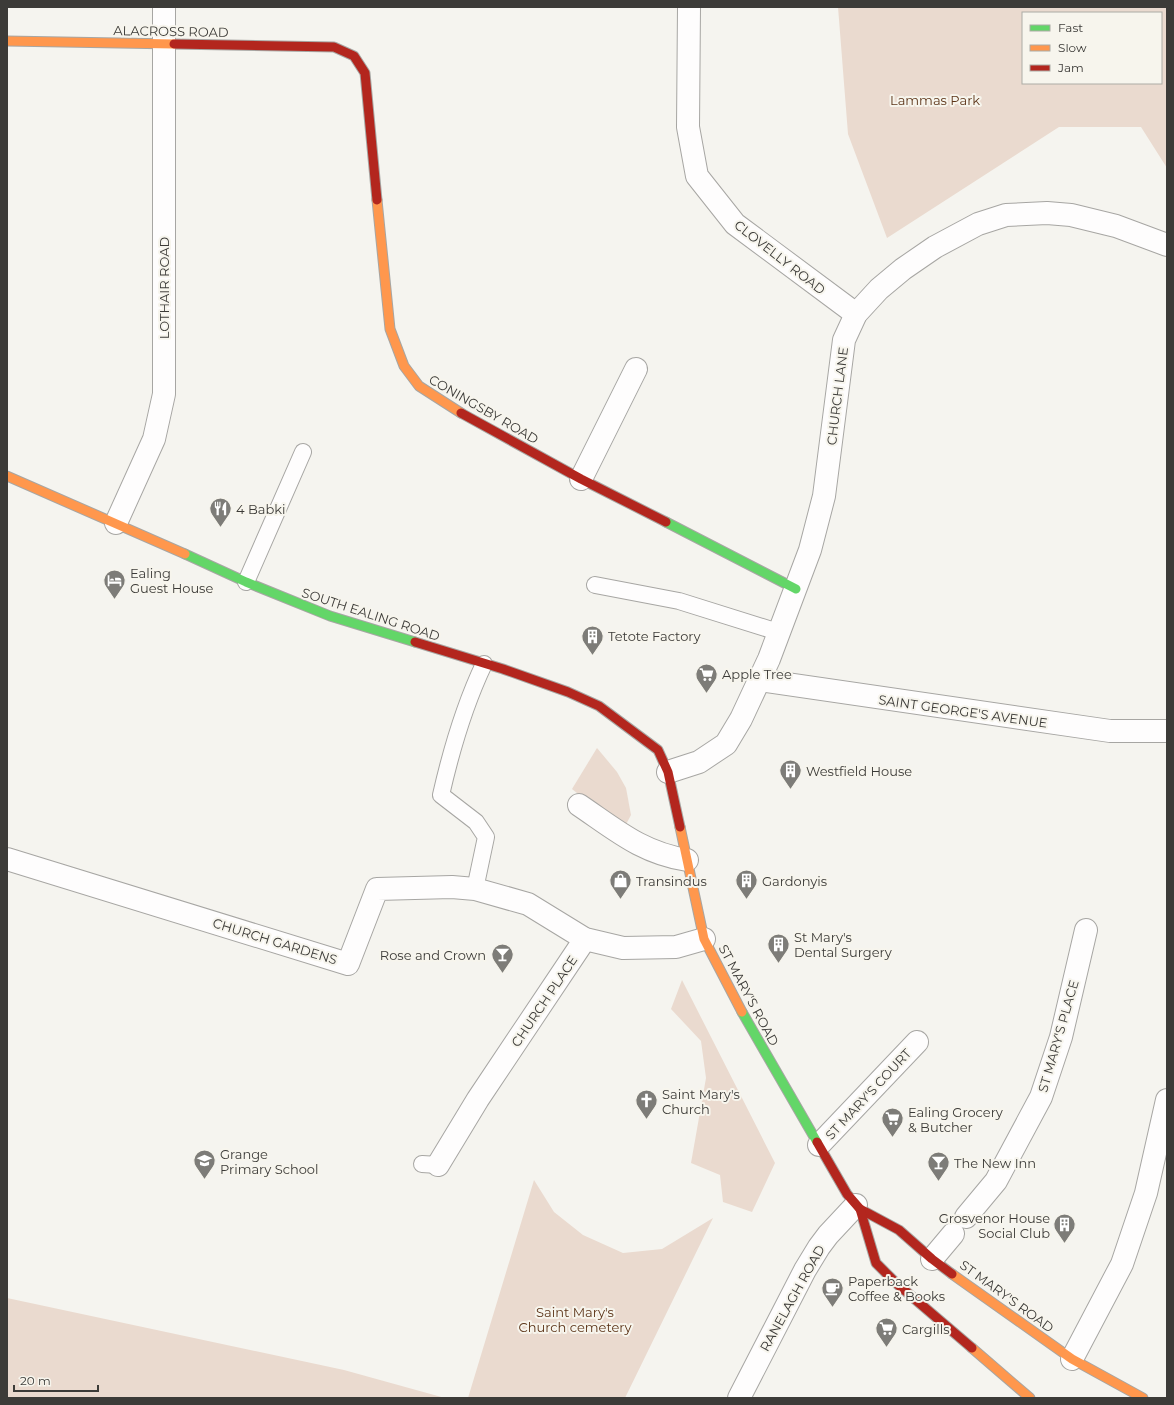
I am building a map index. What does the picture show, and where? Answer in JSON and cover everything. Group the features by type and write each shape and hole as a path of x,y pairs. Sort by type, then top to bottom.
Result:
{"main road":[{"name":"ALACROSS ROAD","path":"7,41 334,46"},
{"name":"CONINGSBY ROAD","path":"334,46 349,52 360,60 365,73 390,329 404,366 419,386 581,479 796,589"},
{"name":"SOUTH EALING ROAD","path":"7,476 116,522 246,582 330,616 568,692 599,706 658,750 668,772"},
{"name":"ST MARY'S ROAD","path":"668,772 704,939 731,993 838,1179 858,1207 876,1263 896,1283 1030,1398"},
{"name":"ST MARY'S ROAD","path":"858,1207 899,1230 932,1259 1072,1359 1143,1398"}],"street":[{"name":"LOTHAIR ROAD","path":"116,522 154,439 164,394 164,7"},
{"name":"CLOVELLY ROAD","path":"689,7 688,127 697,176 735,224 856,314"},
{"name":"CHURCH LANE","path":"668,772 699,762 726,744 760,680 810,550 824,496 844,340 856,314 879,289 902,269 935,247 978,224 1006,215 1047,213 1071,215 1116,226 1167,245"},
{"path":"581,479 636,369"},
{"name":"SAINT GEORGE'S AVENUE","path":"760,680 1110,731 1167,731"},
{"path":"579,805 642,847 667,857 687,860"},
{"name":"CHURCH GARDENS","path":"7,859 348,964 377,889 452,887 475,889 528,904 584,940"},
{"name":"ST MARY'S PLACE","path":"932,1259 996,1181 1041,1097 1061,1036 1086,930"},
{"path":"584,940 622,948 676,947 704,939"},
{"name":"CHURCH PLACE","path":"430,1164 478,1099 584,940"},
{"name":"ST MARY'S COURT","path":"819,1146 917,1042"},
{"path":"1072,1359 1122,1264 1146,1193 1167,1100"},
{"name":"RANELAGH ROAD","path":"739,1398 805,1270 819,1247 828,1235 858,1207"}],"lane":[{"path":"246,582 303,452"},
{"path":"595,585 679,601 778,632"},
{"path":"475,889 486,836 476,822 441,795 447,769 475,683 484,664"}],"green space":[{"name":"Lammas Park","path":"838,7 1167,7 1167,168 1141,127 1059,127 887,238 848,134"},
{"path":"597,748 617,772 626,788 631,815 623,830 572,789"},
{"path":"682,980 775,1163 752,1212 723,1202 720,1175 691,1163 706,1078 701,1041 671,1009"},
{"name":"Saint Mary's Church cemetery","path":"534,1180 554,1212 583,1235 623,1253 662,1249 713,1218 625,1398 468,1398"},
{"path":"7,1298 344,1370 445,1398 7,1398"}],"traffic: fast":[{"path":"666,522 796,589"},
{"path":"185,554 246,582 330,616 415,642"},
{"path":"742,1012 817,1142"}],"traffic: slow":[{"path":"7,41 174,44"},
{"path":"377,200 390,329 404,366 419,386 461,413"},
{"path":"7,476 185,554"},
{"path":"680,827 704,939 742,1012"},
{"path":"952,1274 1072,1359 1143,1398"},
{"path":"972,1348 1030,1398"}],"traffic: jam":[{"path":"174,44 334,47 354,56 365,73 377,200"},
{"path":"461,413 581,479 666,522"},
{"path":"415,642 503,669 568,692 599,706 658,750 668,772 680,827"},
{"path":"817,1142 847,1194 860,1209 899,1230 932,1259 952,1274"},
{"path":"860,1209 876,1263 896,1283 972,1348"}],"place":[{"name":"4 Babki","path":"220,528"},
{"name":"Ealing Guest House","path":"114,600"},
{"name":"Tetote Factory","path":"592,656"},
{"name":"Apple Tree","path":"706,694"},
{"name":"Westfield House","path":"791,790"},
{"name":"Transindus","path":"620,900"},
{"name":"Gardonyis","path":"747,900"},
{"name":"St Mary's Dental Surgery","path":"779,964"},
{"name":"Rose and Crown","path":"502,974"},
{"name":"Saint Mary's Church","path":"647,1120"},
{"name":"Ealing Grocery & Butcher","path":"892,1138"},
{"name":"Grange Primary School","path":"205,1180"},
{"name":"The New Inn","path":"938,1182"},
{"name":"Grosvenor House Social Club","path":"1065,1244"},
{"name":"Paperback Coffee & Books","path":"833,1308"},
{"name":"Cargills","path":"886,1348"}]}
